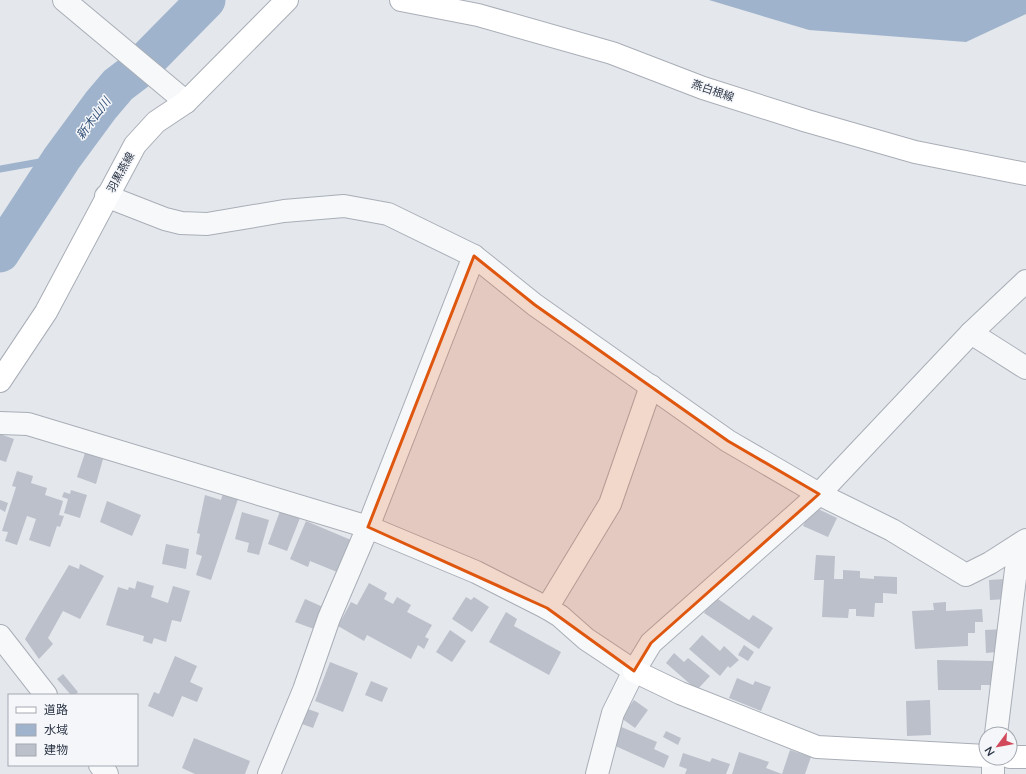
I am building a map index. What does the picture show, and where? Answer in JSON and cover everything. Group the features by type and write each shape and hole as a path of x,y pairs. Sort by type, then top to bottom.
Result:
{"main road":[{"name":"羽黒燕線","path":"0,380 46,312 106,196 135,145 156,122 186,102 287,0"},
{"name":"燕白根線","path":"401,0 478,15 612,53 703,88 807,121 915,152 1026,174"},
{"path":"634,671 680,693 818,747 978,756"}],"street":[{"path":"64,0 186,102"},
{"path":"106,196 165,219 181,223 207,224 284,211 344,206 388,214 474,256 535,305 728,441 819,494 892,530 966,576 990,563 1022,542"},
{"path":"269,774 304,690 329,618 368,527 474,256"},
{"path":"597,774 613,714 634,671 651,643 819,494 971,333 1026,281"},
{"path":"971,333 1026,368"},
{"path":"547,608 610,504 651,386"},
{"path":"0,424 28,424 368,527 476,572 547,608 560,616 586,638 634,671"},
{"path":"997,726 1022,542"},
{"path":"0,636 45,694"},
{"path":"101,766 107,774"}],"highlighted area":[{"path":"474,256 535,305 728,441 819,494 651,643 634,671 547,608 368,527"}],"water":[{"path":"709,0 1026,0 1026,14 966,42 809,30"}],"building":[{"path":"0,434 14,439 6,462 0,460"},
{"path":"85,453 103,459 96,484 77,477"},
{"path":"17,471 33,476 31,483 47,488 45,495 63,501 59,515 64,516 60,527 57,526 50,547 29,540 36,519 27,516 17,545 5,541 8,532 2,531 16,487 12,486"},
{"path":"71,490 87,495 80,518 64,513 68,499 62,497 64,492 70,494"},
{"path":"223,493 238,499 211,580 196,575 202,556 196,554 200,534 197,533 205,495 221,500"},
{"path":"0,500 8,503 5,512 0,509"},
{"path":"107,501 141,515 132,536 100,522"},
{"path":"812,506 837,518 828,537 803,526"},
{"path":"280,511 300,518 287,551 268,544"},
{"path":"242,512 269,520 259,555 247,552 249,543 235,539"},
{"path":"306,521 351,540 337,572 310,561 308,567 290,559"},
{"path":"166,544 189,549 186,569 162,564"},
{"path":"816,555 835,556 834,579 843,579 843,570 860,571 860,578 874,579 874,576 897,577 897,594 883,593 883,603 875,603 874,617 856,616 856,609 849,609 848,618 822,617 824,580 814,580"},
{"path":"80,564 104,576 80,619 63,611 48,638 53,644 39,659 25,639 69,565 79,569"},
{"path":"1005,579 1007,599 990,600 989,580"},
{"path":"137,581 154,586 151,597 168,603 173,586 190,591 181,622 172,620 166,642 154,638 152,644 143,641 144,636 106,625 118,587 128,590 129,587 135,589"},
{"path":"369,583 387,593 384,599 393,604 397,597 411,605 407,612 432,625 425,637 429,639 424,649 418,645 411,659 367,635 364,641 338,626 351,602 357,605"},
{"path":"466,597 471,600 474,597 489,607 472,632 452,619"},
{"path":"715,597 749,620 753,615 773,628 759,649 704,613"},
{"path":"305,599 323,607 314,629 295,622"},
{"path":"946,602 946,611 982,609 983,622 975,622 975,633 968,633 968,646 915,649 912,611 934,610 933,603"},
{"path":"506,612 517,619 514,626 561,652 549,675 489,642"},
{"path":"1006,629 1008,651 986,653 985,630"},
{"path":"450,630 466,641 452,662 436,652"},
{"path":"702,635 720,651 724,646 739,660 730,668 728,666 720,676 689,649"},
{"path":"744,645 754,652 748,661 738,655"},
{"path":"674,653 684,662 688,658 710,676 697,690 666,663"},
{"path":"175,656 197,666 190,682 203,688 197,702 182,696 173,717 148,706 154,692 159,694"},
{"path":"937,660 993,661 993,685 981,685 981,690 938,690"},
{"path":"330,662 358,673 343,712 315,701"},
{"path":"63,674 78,692 76,694 70,694 57,679"},
{"path":"737,678 753,685 755,681 771,687 761,711 729,698"},
{"path":"371,681 388,688 382,702 365,695"},
{"path":"634,700 648,710 635,728 621,718"},
{"path":"930,700 931,735 907,736 906,701"},
{"path":"308,709 319,713 313,728 302,724"},
{"path":"619,726 657,742 654,749 669,756 664,768 611,744"},
{"path":"666,731 681,738 678,745 663,737"},
{"path":"194,738 250,761 245,774 195,774 182,768"},
{"path":"790,750 811,757 805,774 782,774"},
{"path":"739,752 769,762 766,768 782,774 732,774"},
{"path":"683,753 710,762 712,758 730,764 726,774 685,774 687,769 679,766"}],"waterway":[{"name":"新木山川","path":"0,253 62,158 101,105 118,85 135,72 206,0"},
{"path":"0,169 62,158"}]}
